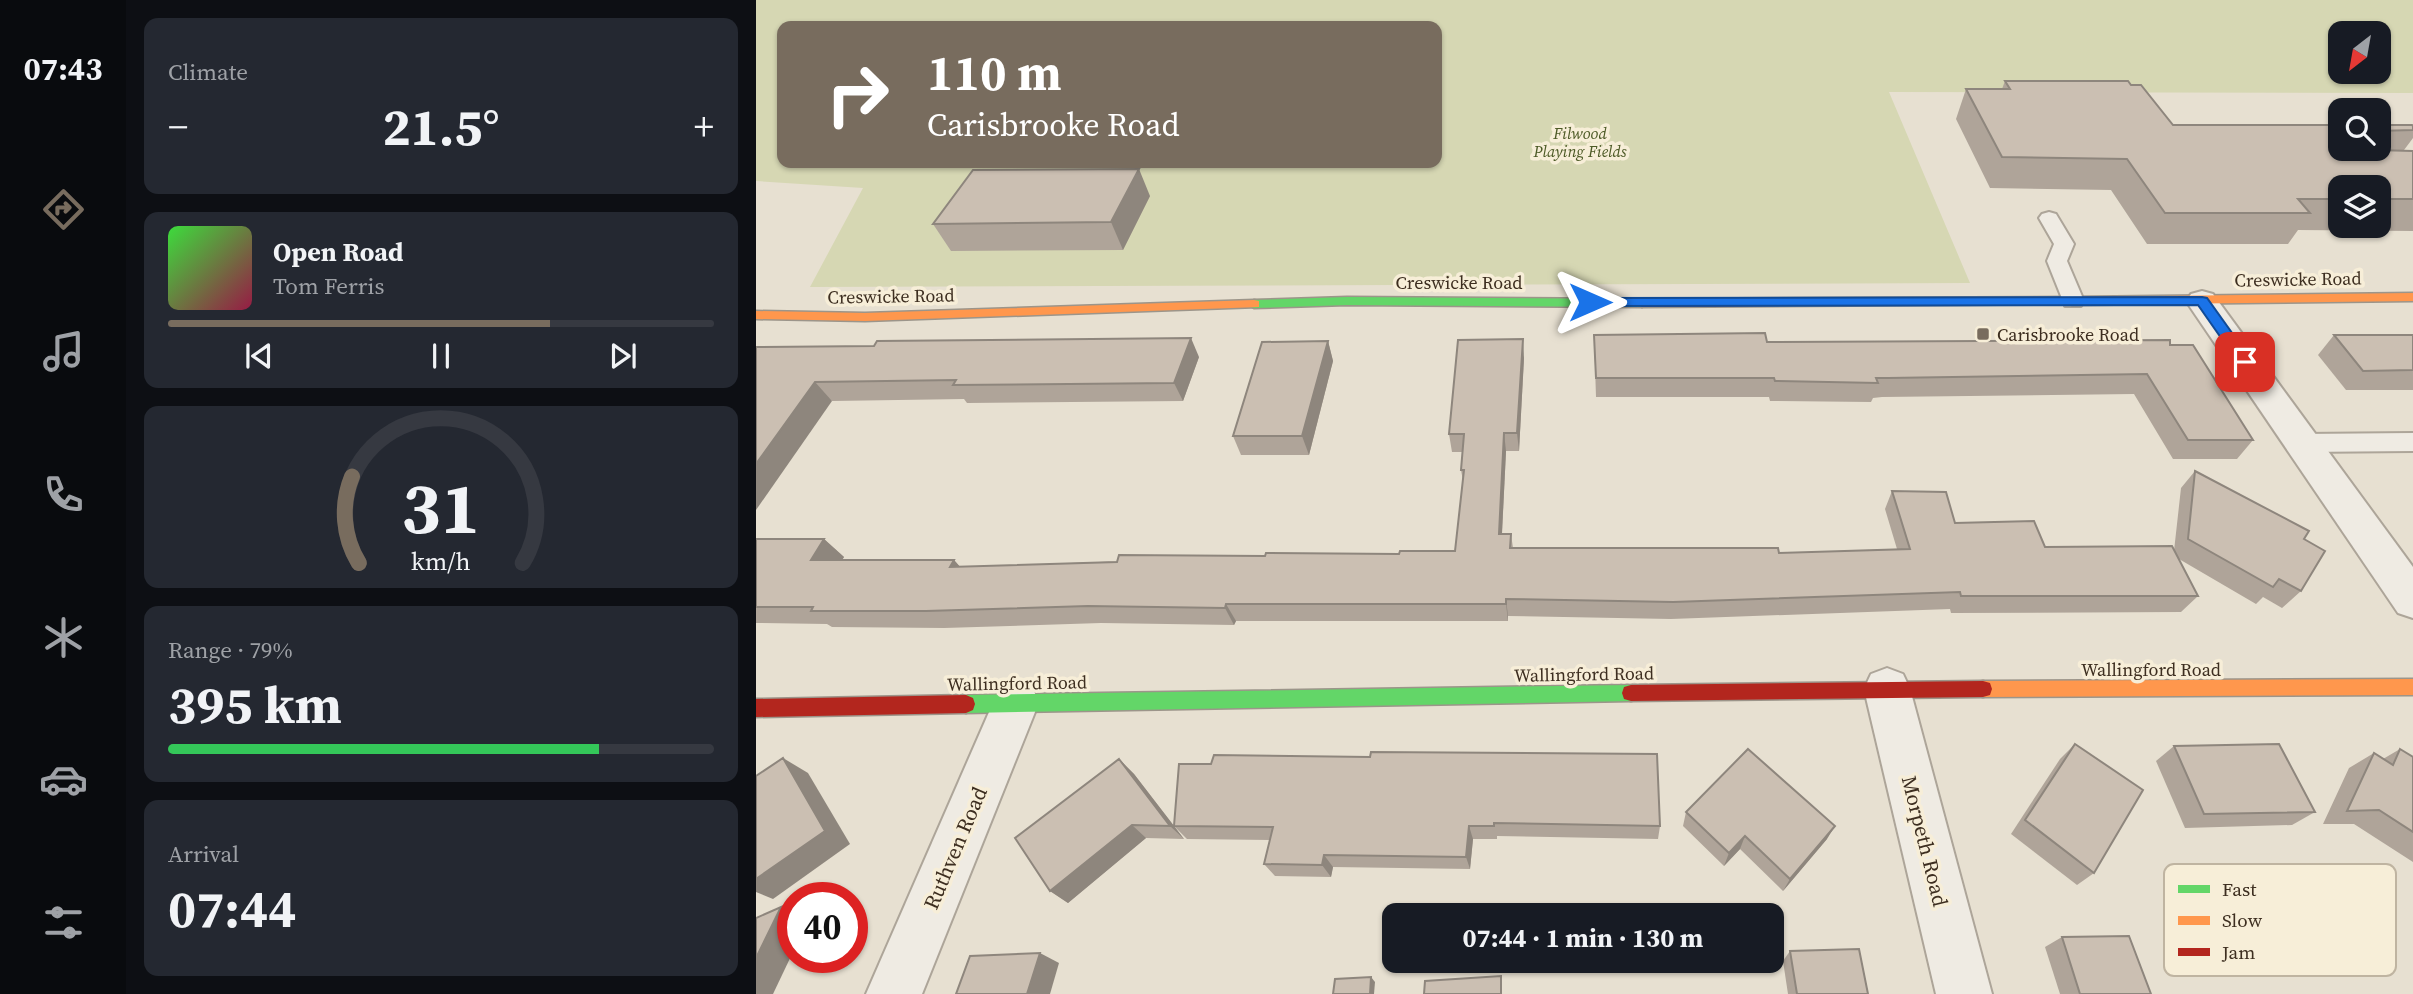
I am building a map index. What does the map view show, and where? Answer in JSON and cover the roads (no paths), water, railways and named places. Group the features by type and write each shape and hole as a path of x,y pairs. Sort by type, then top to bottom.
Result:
{"street":[{"name":"Creswicke Road","path":"756,315 865,317 1347,301 1860,304 2413,296"},
{"path":"2202,301 2413,600"},
{"name":"Wallingford Road","path":"756,708 1887,689 2413,687"},
{"name":"Morpeth Road","path":"1887,689 1964,994"},
{"name":"Ruthven Road","path":"894,994 1016,702"}],"lane":[{"path":"2049,218 2064,244 2057,261 2073,300"},
{"path":"2302,443 2413,442"}],"place":[{"name":"Carisbrooke Road","path":"1983,334"}],"park label":[{"name":"Filwood Playing Fields","path":"1580,142"}]}
